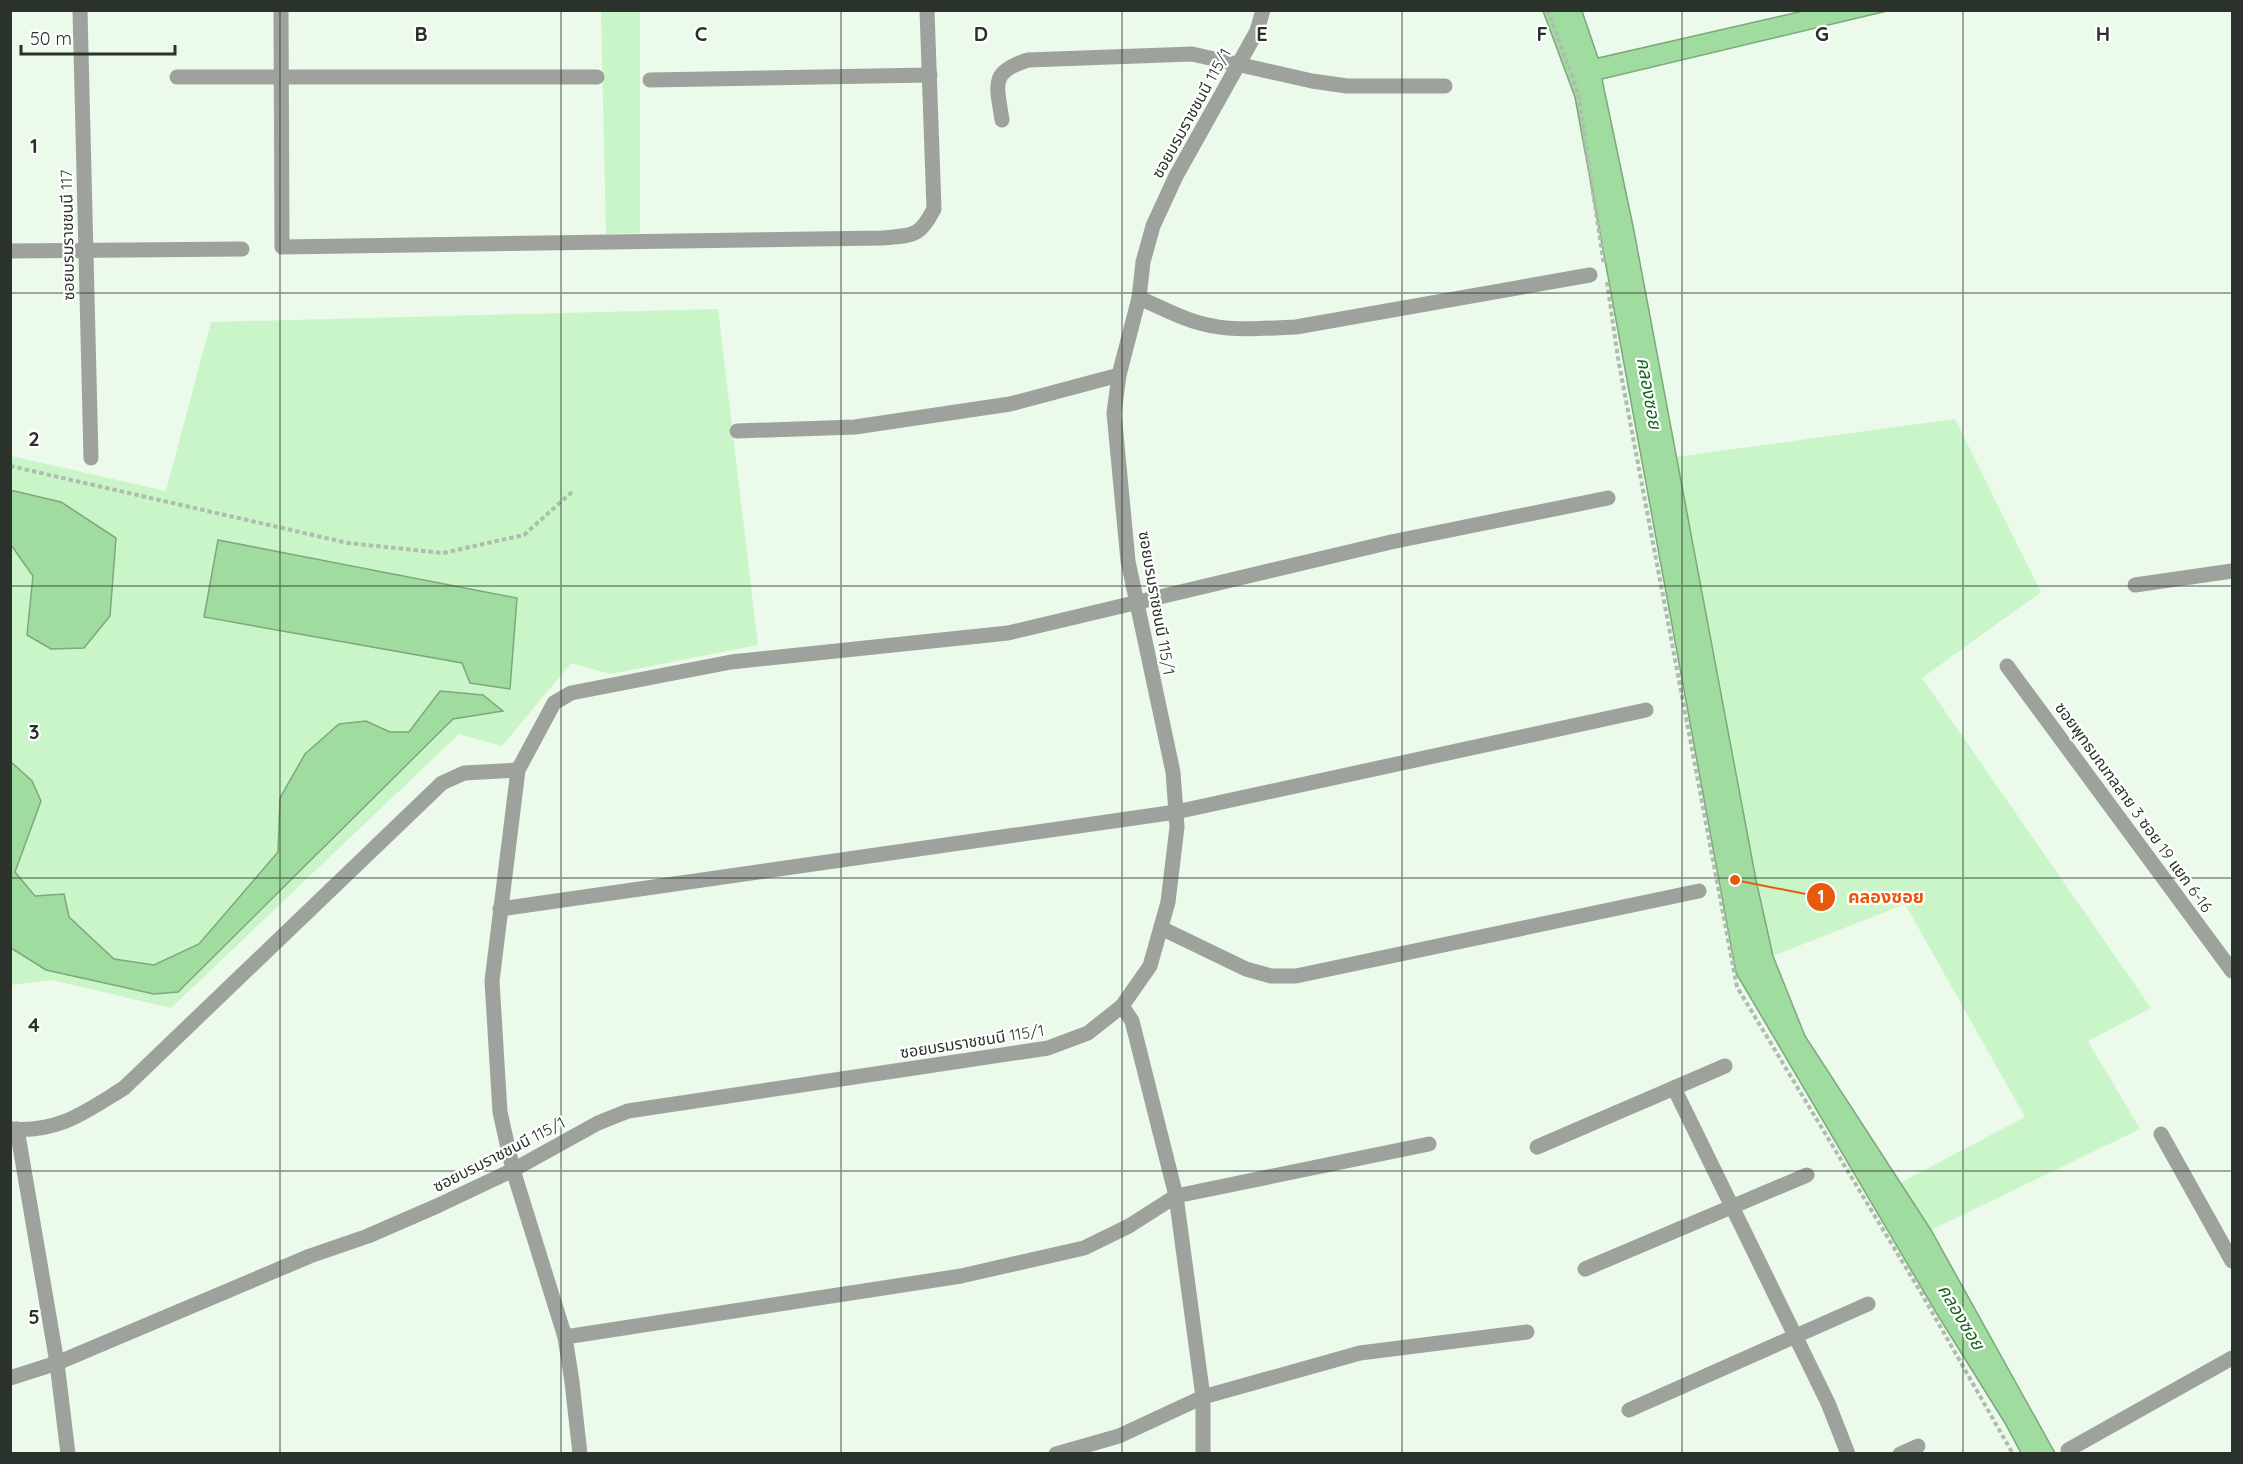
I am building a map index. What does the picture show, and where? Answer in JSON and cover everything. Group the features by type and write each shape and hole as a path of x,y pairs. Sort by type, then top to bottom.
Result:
{"street":[{"name":"ซอยบรมราชชนนี 117","path":"80,10 91,458"},
{"path":"281,10 282,247 882,238 910,235 925,226 934,208 927,10"},
{"name":"ซอยบรมราชชนนี 115/1","path":"10,1378 57,1363 310,1256 408,1219 513,1170 598,1123 628,1111 1048,1048 1088,1033 1122,1006 1150,966 1168,902 1177,827 1173,772 1128,561 1114,413 1119,375 1139,298 1143,262 1153,226 1176,176 1257,31 1263,10"},
{"path":"1002,120 998,85 1000,74 1012,65 1028,60 1192,54 1312,81 1347,86 1445,86"},
{"path":"650,80 930,75"},
{"path":"177,77 597,77"},
{"path":"10,251 242,249"},
{"path":"1139,298 1196,322 1214,327 1286,327 1598,276"},
{"path":"737,431 855,427 1010,404 1119,375"},
{"path":"580,1454 565,1337 513,1170 500,1112 493,991 500,909 518,770 555,704 571,693 731,662 1008,633 1390,542 1608,498"},
{"path":"2134,585 2232,571"},
{"name":"ซอยพุทธมณฑลสาย 3 ซอย 19 แยก 6-16","path":"2007,666 2232,971"},
{"path":"500,909 1176,812 1646,710"},
{"path":"68,1454 57,1363 14,1129 49,1128 68,1121 124,1088 442,783 464,773 518,770"},
{"path":"1161,928 1246,969 1271,976 1296,976 1699,891"},
{"path":"1122,1006 1132,1021 1176,1196 1203,1397 1203,1454"},
{"path":"1537,1147 1725,1066"},
{"path":"1674,1088 1828,1403 1848,1454"},
{"path":"2161,1134 2232,1260"},
{"path":"565,1337 961,1276 1084,1248 1129,1227 1176,1196 1429,1144"},
{"path":"1586,1269 1807,1175"},
{"path":"1629,1410 1868,1304"},
{"path":"1056,1454 1119,1436 1203,1397 1360,1353 1527,1332"},
{"path":"2068,1450 2232,1358"},
{"path":"1900,1454 1918,1446"}],"path":[{"path":"1548,10 1578,93 1604,266"},
{"path":"1598,276 1618,357 1737,987 1920,1291 2013,1454"},
{"path":"10,466 348,543 442,552 524,535 573,491"}],"shaded area":[{"path":"601,11 640,11 640,233 606,234"},
{"path":"718,309 758,645 611,674 571,663 502,746 459,734 171,1008 52,980 11,985 11,948 46,970 154,994 178,992 454,719 503,710 440,691 409,732 390,732 366,721 280,798 278,852 200,944 154,965 114,959 69,917 35,896 15,872 41,801 32,781 11,762 10,545 33,576 27,635 61,502 11,490 11,456 166,491 211,322","holes":["218,540 517,598 470,683 462,663"]},
{"path":"1955,419 2041,592 1922,678 2151,1008 2088,1041 2140,1129 1931,1230 1900,1183 2025,1117 1905,904 1773,956 1756,880 1676,457"}],"water":[{"path":"1543,11 1582,11 1598,58 1803,11 1887,11 1602,79 1634,231 1756,880 1773,956 1805,1036 1931,1230 2055,1453 2021,1453 1736,973 1575,97"},
{"path":"10,490 61,502 116,538 110,616 84,648 51,649 27,635 33,576 11,545"},
{"path":"218,540 517,598 510,689 470,683 462,663 204,617"},
{"path":"440,691 483,695 503,711 453,719 178,992 154,994 46,970 11,948 11,762 32,781 41,801 15,872 35,896 64,894 69,917 114,959 154,965 199,944 278,852 280,798 305,754 339,724 366,721 390,732 409,732"}],"place":[{"name":"คลองซอย","path":"1735,880"}]}
